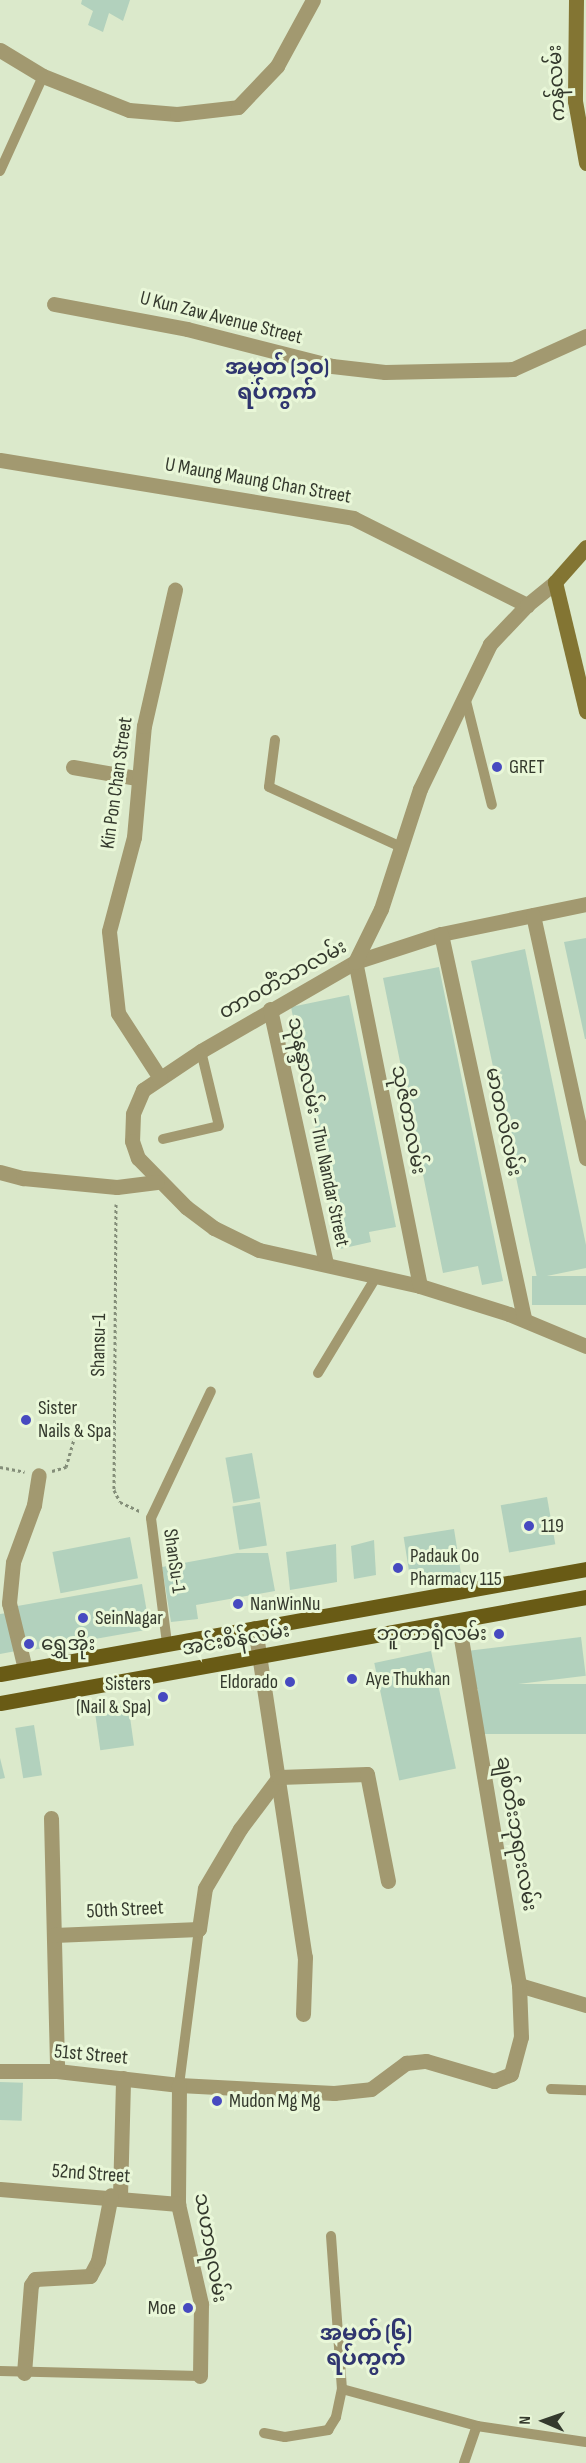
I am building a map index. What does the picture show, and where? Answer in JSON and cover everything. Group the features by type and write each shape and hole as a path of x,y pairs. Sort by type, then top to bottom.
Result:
{"main road":[{"name":"ကန်လမ်း","path":"576,0 575,101 586,163"},
{"path":"586,547 555,582 583,684 586,711"},
{"path":"0,1674 586,1569"},
{"name":"အင်းစိန်လမ်း","path":"0,1703 586,1597"}],"street":[{"path":"0,50 43,76 129,110 177,114 238,107 277,66 313,0"},
{"name":"U Kun Zaw Avenue Street","path":"54,304 187,328 332,366 385,372 513,369 586,336"},
{"name":"U Maung Maung Chan Street","path":"0,460 353,518 527,605"},
{"path":"355,962 381,909 399,846 420,789 490,644 527,605 555,582"},
{"name":"Kin Pon Chan Street","path":"160,1078 118,1013 109,931 134,837 137,778 144,726 175,589"},
{"path":"73,767 137,778"},
{"name":"တာဝတိံသာလမ်း","path":"157,1182 138,1158 132,1141 133,1114 143,1090 201,1051 270,1009 355,962 441,934 586,904"},
{"path":"533,915 586,1158"},
{"name":"မာတလိလမ်း","path":"441,934 524,1319"},
{"name":"သုဇိတာလမ်း","path":"355,962 420,1286"},
{"name":"သုနန္ဒာလမ်း - Thu Nandar Street","path":"270,1009 326,1263"},
{"path":"0,1172 23,1178 117,1187 157,1182 214,1228 259,1250 326,1263 375,1279 420,1286 524,1319 586,1346"},
{"path":"25,1669 9,1603 13,1562 34,1505 39,1475"},
{"name":"ချစ်တီးဘုရားလမ်း","path":"179,2085 334,2093 371,2089 406,2063 426,2061 494,2081 511,2074 521,2037 519,1985 458,1621"},
{"path":"255,1628 262,1657 305,1957 303,2014"},
{"path":"279,1777 367,1774 388,1881"},
{"path":"199,1929 205,1888 240,1829 279,1777"},
{"path":"51,1818 57,2071"},
{"name":"50th Street","path":"54,1935 199,1929"},
{"path":"519,1985 586,2005"},
{"name":"51st Street","path":"0,2071 57,2071 179,2085"},
{"path":"24,2373 31,2286 35,2279 90,2276 98,2261 115,2196 123,2079"},
{"name":"သဟာရလမ်း","path":"179,2085 178,2204 201,2304 200,2376"},
{"name":"52nd Street","path":"0,2189 115,2196 178,2204"}],"lane":[{"path":"0,171 43,76"},
{"path":"465,698 492,805"},
{"path":"275,740 269,786 399,846"},
{"path":"163,1139 219,1126 201,1051"},
{"path":"318,1373 375,1279"},
{"path":"151,1518 211,1391"},
{"name":"ShanSu-1","path":"151,1518 167,1643"},
{"name":"သဟာရလမ်း","path":"179,2085 199,1929"},
{"path":"551,2089 586,2090"},
{"path":"264,2433 285,2437 328,2430 336,2416 342,2389 331,2236"},
{"name":"သဟာရလမ်း","path":"0,2371 200,2376"},
{"path":"342,2389 477,2426 586,2442"},
{"path":"464,2463 477,2426"}],"path":[{"name":"Shansu-1","path":"117,1187 113,1432 114,1490 120,1502"},
{"path":"0,1467 39,1475 66,1467 75,1436 113,1432"},
{"name":"ShanSu-1","path":"120,1502 151,1518"}],"building":[{"path":"82,0 130,0 123,21 109,13 103,32 88,25 93,11 81,4"},
{"path":"586,938 586,1039 585,1039 564,942"},
{"path":"525,949 586,1245 586,1268 537,1278 471,961"},
{"path":"439,967 503,1281 482,1285 478,1266 443,1273 383,978"},
{"path":"349,995 396,1227 369,1232 371,1242 340,1249 291,1007"},
{"path":"532,1276 586,1276 586,1305 532,1305"},
{"path":"252,1453 260,1498 233,1503 225,1458"},
{"path":"547,1497 555,1544 509,1552 501,1505"},
{"path":"260,1502 267,1545 239,1550 232,1506"},
{"path":"454,1529 461,1575 411,1583 404,1537"},
{"name":"SeinNagar","path":"130,1537 138,1578 60,1593 52,1552"},
{"path":"374,1540 376,1575 354,1579 351,1546"},
{"path":"336,1544 337,1582 290,1590 286,1552"},
{"path":"237,1553 268,1553 275,1591 196,1605 198,1619 171,1622 162,1567"},
{"name":"SeinNagar","path":"142,1584 150,1629 24,1652 16,1606"},
{"path":"7,1613 16,1651 0,1654 0,1614"},
{"path":"581,1637 586,1676 474,1689 469,1651"},
{"path":"431,1651 456,1768 399,1780 374,1663"},
{"path":"478,1684 586,1684 586,1734 478,1734"},
{"path":"128,1703 134,1746 100,1750 94,1708"},
{"path":"34,1725 42,1775 23,1778 15,1728"},
{"path":"0,1758 5,1778 0,1779"},
{"path":"0,2082 23,2083 22,2121 0,2120"}],"place":[{"name":"GRET","path":"497,767"},
{"name":"Sister Nails & Spa","path":"26,1420"},
{"name":"119","path":"529,1526"},
{"name":"Padauk Oo Pharmacy 115","path":"398,1568"},
{"name":"NanWinNu","path":"238,1604"},
{"name":"SeinNagar","path":"83,1618"},
{"name":"ဘူတာရုံလမ်း","path":"499,1634"},
{"name":"ရွှေအိုး","path":"29,1644"},
{"name":"Aye Thukhan","path":"352,1679"},
{"name":"Eldorado","path":"290,1682"},
{"name":"Sisters (Nail & Spa)","path":"163,1697"},
{"name":"Mudon Mg Mg","path":"217,2101"},
{"name":"Moe","path":"188,2308"}],"district":[{"name":"အမှတ် (၁၀) ရပ်ကွက်","path":"277,380"},
{"name":"အမှတ် (၆) ရပ်ကွက်","path":"366,2346"}]}
